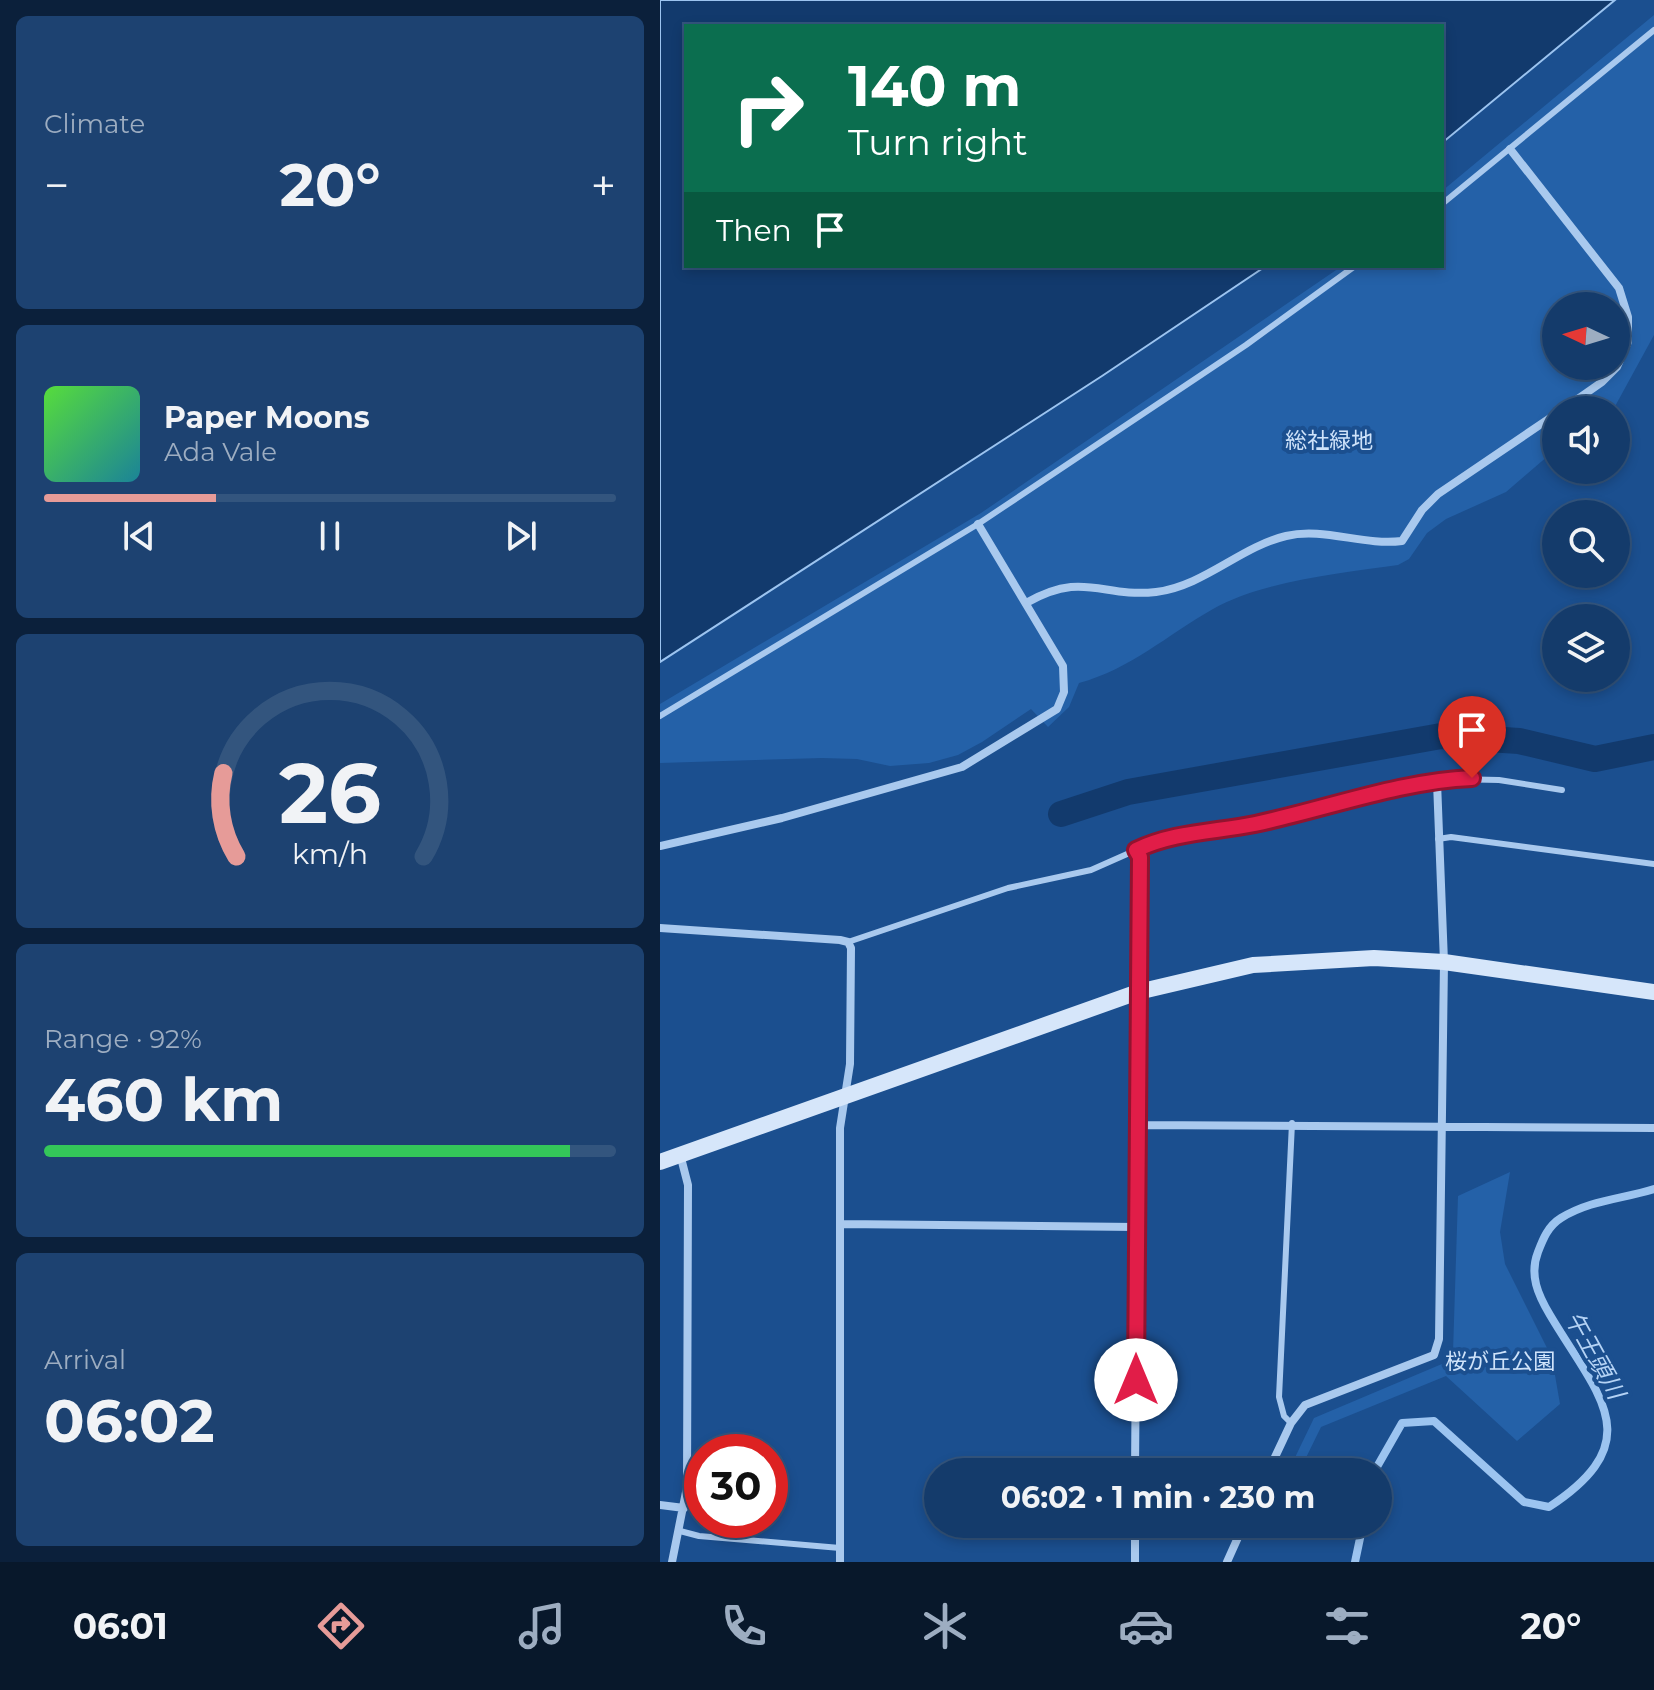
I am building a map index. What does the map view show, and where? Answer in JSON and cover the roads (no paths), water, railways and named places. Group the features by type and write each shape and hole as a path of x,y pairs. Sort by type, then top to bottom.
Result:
{"street":[{"path":"1510,149 1619,288 1628,317 1628,342 1617,367 1582,396"},
{"path":"1026,603 1063,585 1145,592 1182,586 1273,540 1291,535 1402,541 1422,510 1438,494 1542,423"},
{"path":"660,846 782,818 940,775 962,767 1057,709 1065,682 1060,659 978,524"},
{"path":"1275,1458 1291,1423 1305,1405 1434,1355 1439,1339 1444,962 1437,782"},
{"path":"1135,1458 1140,857 1136,850"},
{"path":"660,928 848,942 851,948 850,1064 844,1095 840,1224 840,1562"},
{"path":"660,1162 1138,992 1253,965 1319,958 1444,962 1654,992"},
{"path":"1137,1125 1292,1123 1654,1128"},
{"path":"680,1154 688,1185 685,1434"},
{"path":"840,1224 1136,1227"},
{"path":"660,1505 684,1508 672,1562"},
{"path":"1135,1538 1135,1562"},
{"path":"1227,1562 1238,1538"}],"lane":[{"path":"1444,202 1654,30"},
{"path":"660,716 978,524 1246,345 1352,268"},
{"path":"848,942 997,891 1091,870 1161,839 1257,823 1437,782 1485,779 1562,790"},
{"path":"1438,839 1451,837 1654,864"},
{"path":"1291,1423 1284,1416 1279,1397 1292,1123"},
{"path":"680,1531 699,1536 840,1548"}],"waterway":[{"path":"1061,814 1128,792 1441,736 1519,741 1595,759 1654,747"},
{"name":"午王頭川","path":"1382,1458 1402,1423 1434,1421 1524,1502 1549,1507 1580,1483 1599,1460 1607,1438 1606,1416 1598,1394 1542,1300 1536,1285 1535,1260 1546,1233 1561,1218 1595,1204 1654,1189"},
{"name":"午王頭川","path":"1355,1562 1360,1538"}],"park label":[{"name":"総社緑地","path":"1329,440"},
{"name":"桜が丘公園","path":"1500,1361"}]}
